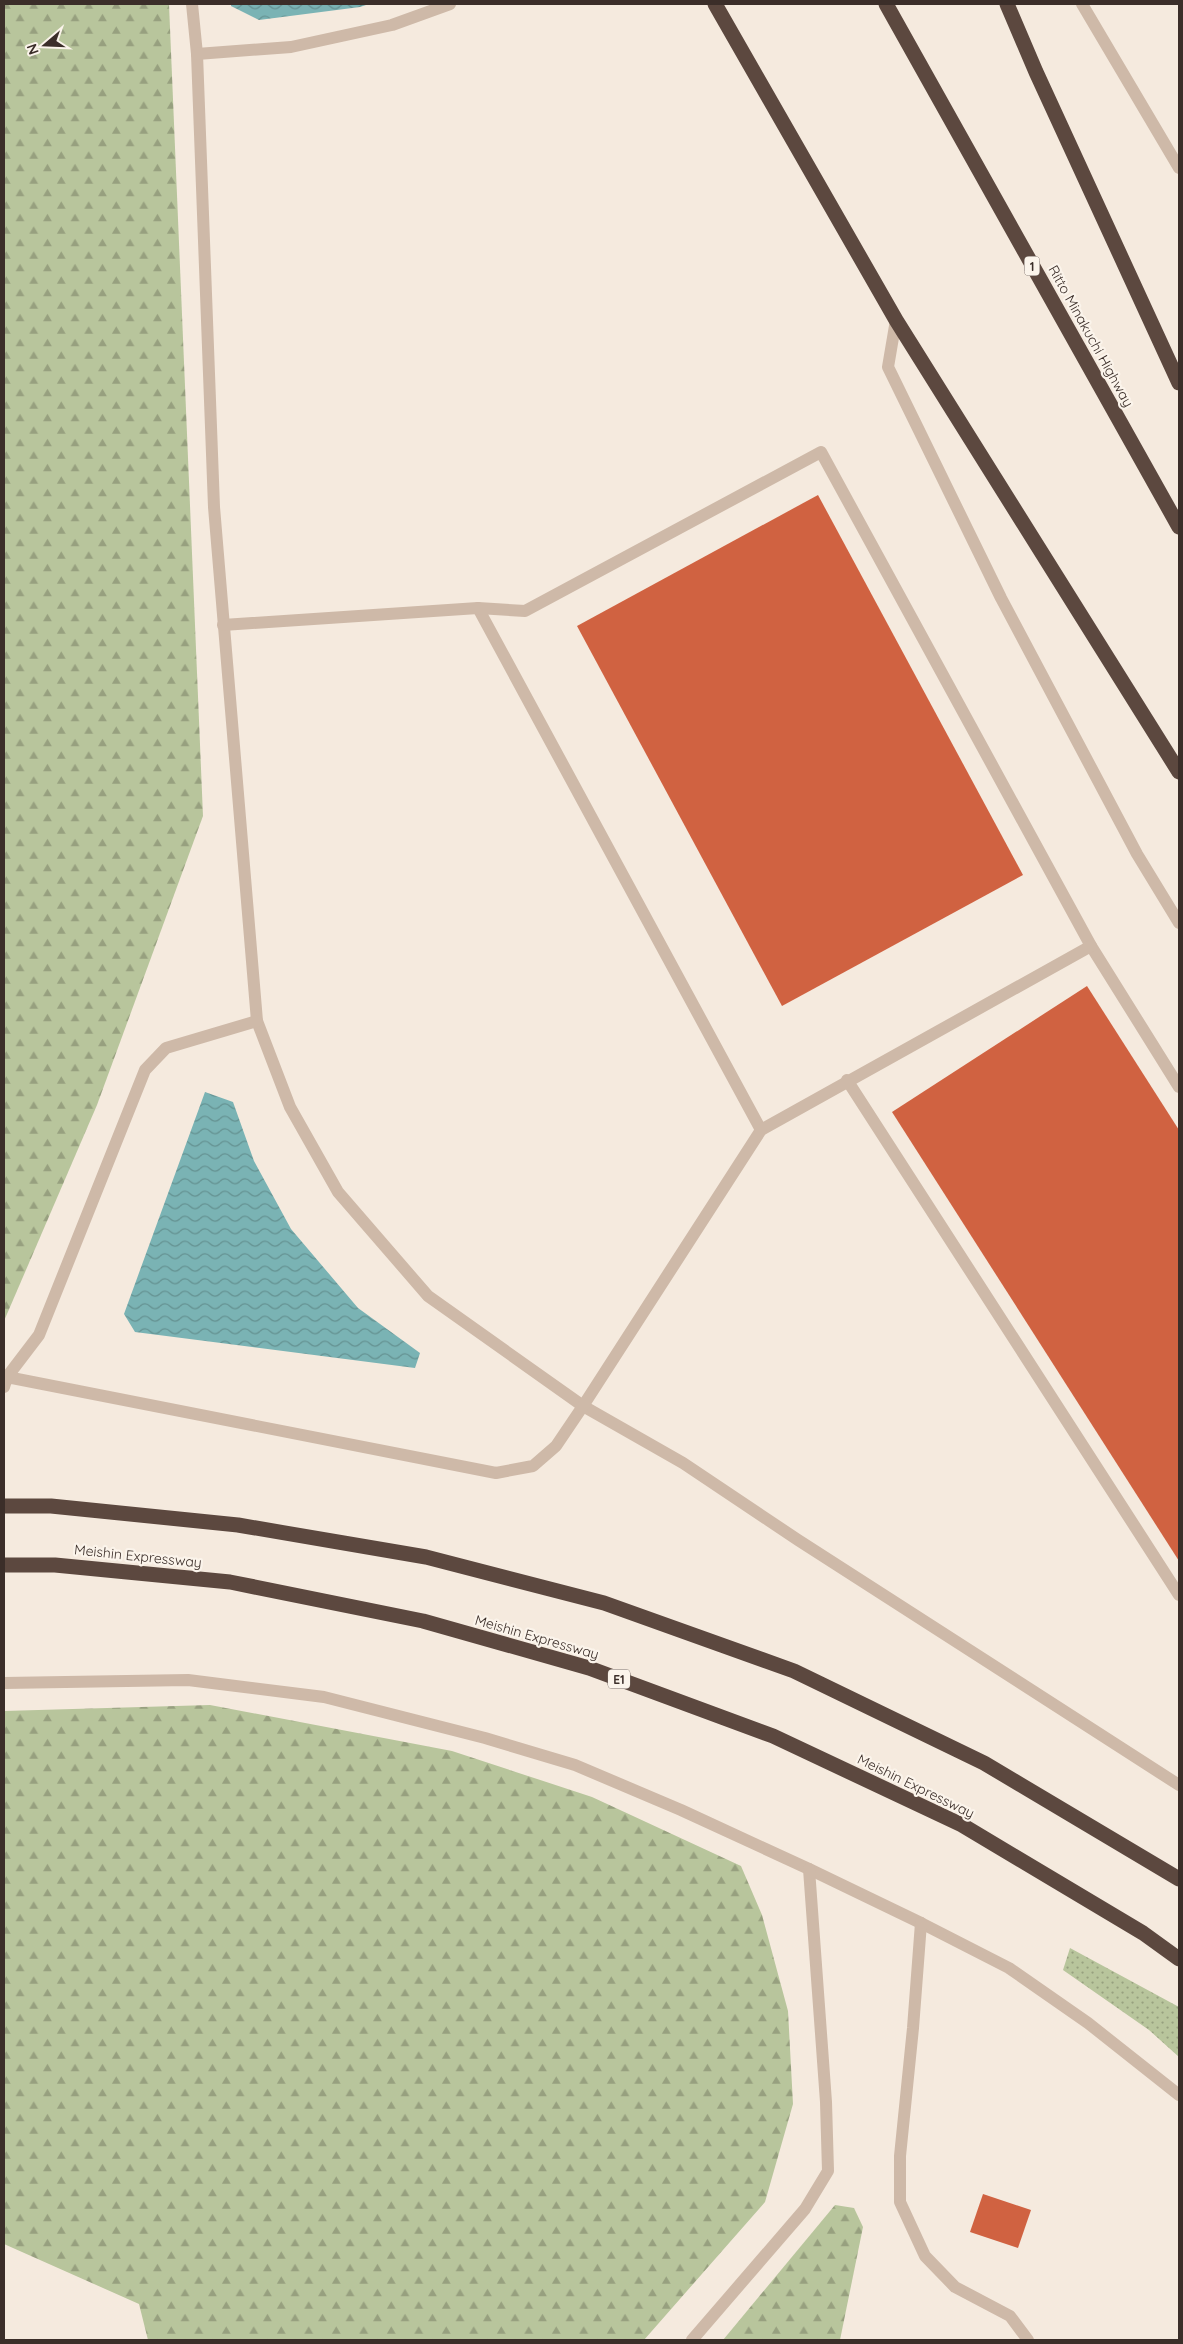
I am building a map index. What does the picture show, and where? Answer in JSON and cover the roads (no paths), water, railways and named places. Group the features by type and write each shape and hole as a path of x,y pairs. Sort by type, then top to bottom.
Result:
{"highway":[{"path":"715,4 896,320 1179,772"},
{"name":"Ritto Minakuchi Highway","path":"886,4 1179,527"},
{"path":"1007,4 1036,72 1179,383"},
{"path":"4,1506 51,1506 238,1525 426,1557 604,1603 802,1675 984,1763 1179,1879"},
{"name":"Meishin Expressway","path":"4,1565 55,1564 230,1582 422,1621 589,1668 773,1736 962,1825 1143,1933 1179,1959"}],"street":[{"path":"192,4 197,54 214,507 258,1021 290,1107 338,1192 428,1296 583,1406 683,1464 1179,1785"},
{"path":"197,54 291,47 392,25 450,4"},
{"path":"1082,4 1179,168"},
{"path":"896,320 888,367 1001,598 1137,854 1179,924"},
{"path":"223,625 478,608 525,611 821,452 1091,946 1179,1087"},
{"path":"478,608 761,1130"},
{"path":"258,1021 166,1048 145,1070 39,1335 6,1382 496,1473 533,1466 556,1446 761,1130 847,1080 1091,946"},
{"path":"847,1080 1179,1595"},
{"path":"4,1683 188,1680 324,1697 485,1738 575,1765 681,1810 809,1869 921,1923 1008,1968 1088,2023 1179,2095"},
{"path":"692,2340 805,2209 828,2171 826,2102 809,1869"},
{"path":"921,1923 900,2156 900,2202 925,2256 955,2286 1010,2316 1028,2340"}],"water":[{"path":"231,4 369,4 360,7 259,20 231,6"},
{"path":"205,1092 233,1102 254,1161 291,1229 358,1308 420,1353 415,1368 135,1332 124,1314"}]}
